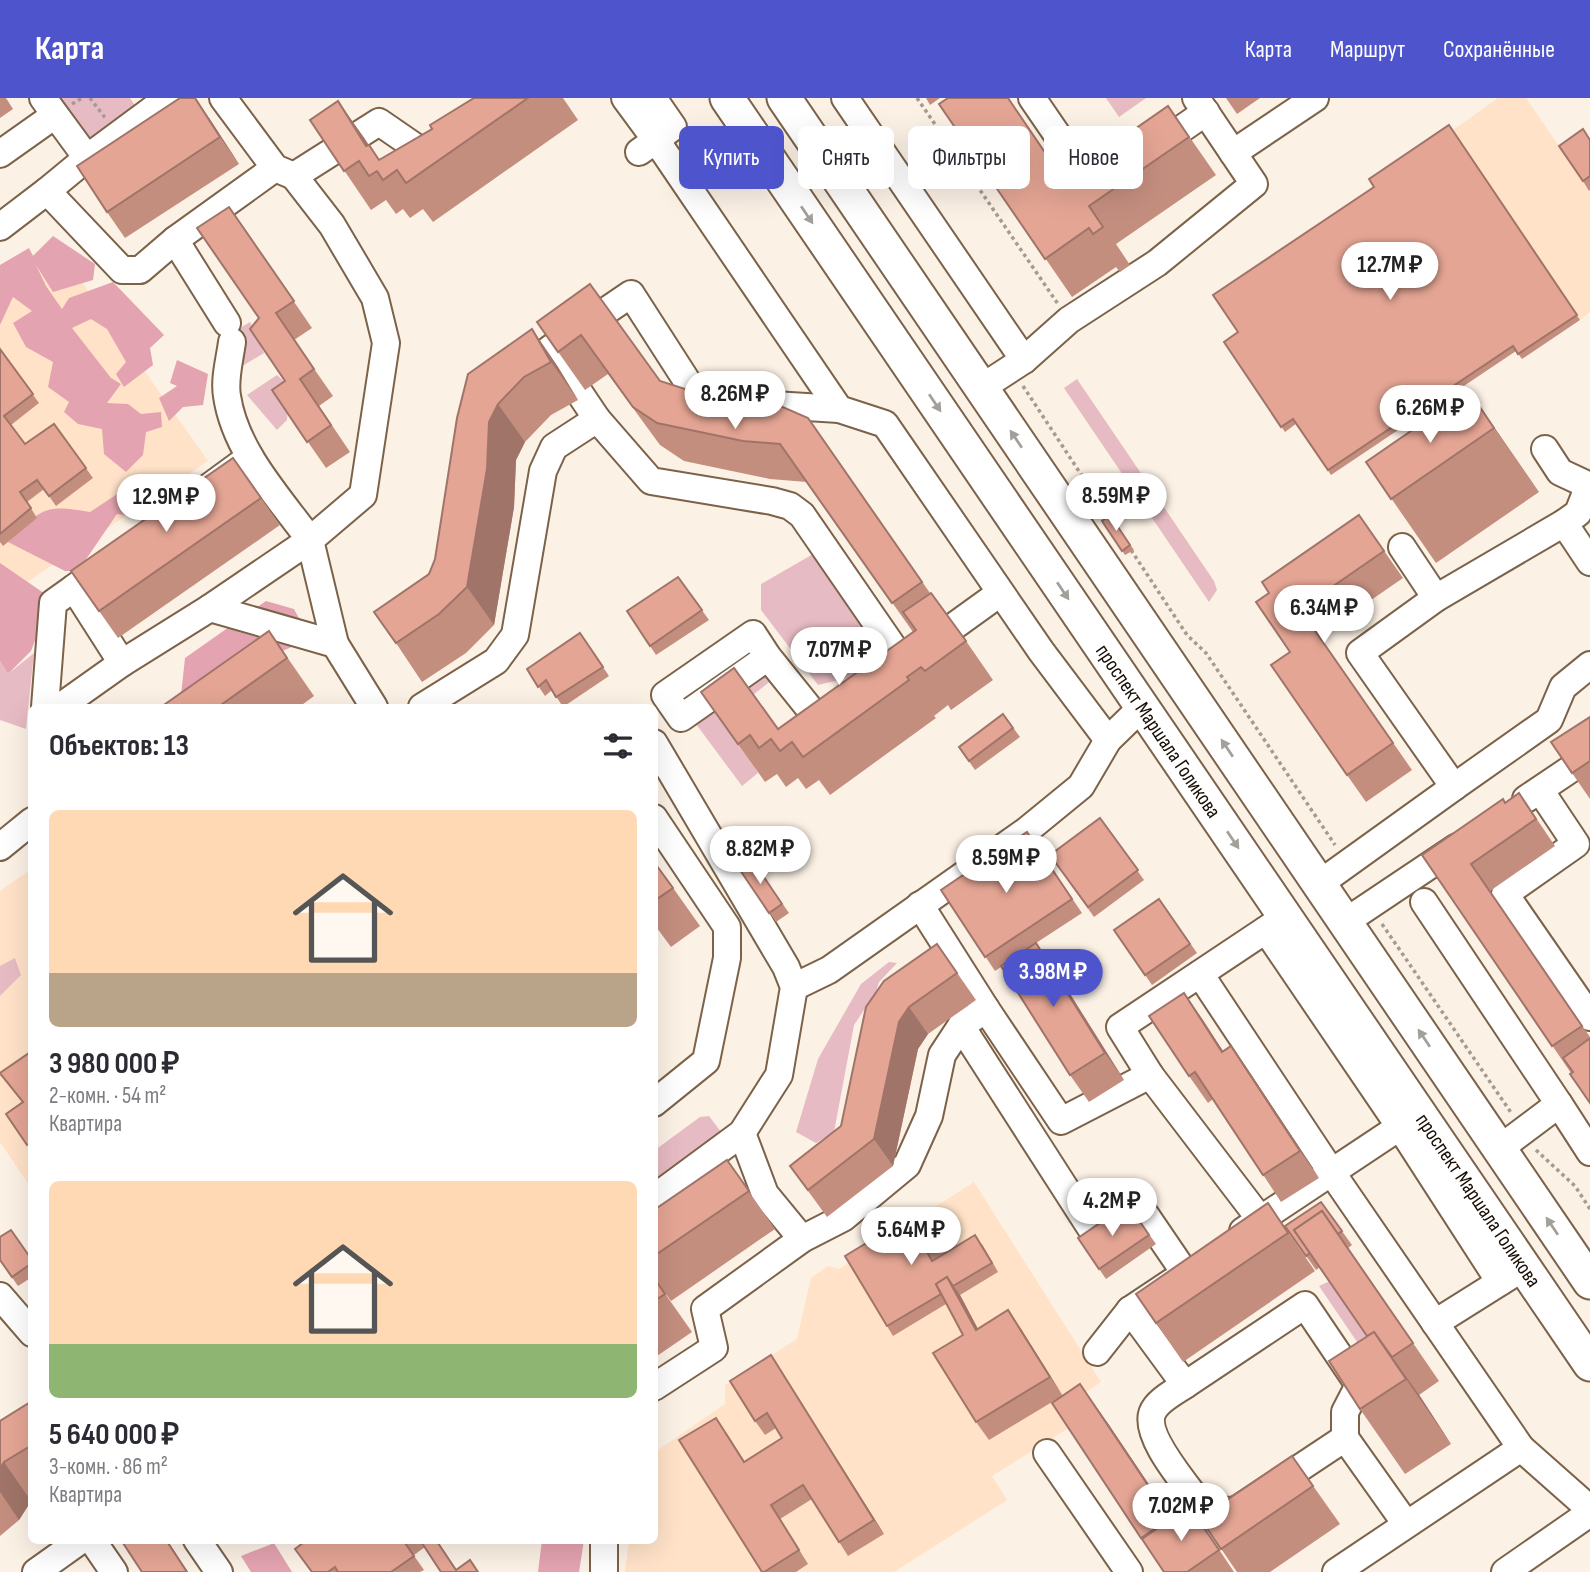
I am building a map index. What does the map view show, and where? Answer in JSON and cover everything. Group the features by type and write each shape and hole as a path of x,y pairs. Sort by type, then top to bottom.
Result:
{"main road":[{"path":"784,98 1319,884 1357,914 1511,1140 1590,1282"},
{"name":"проспект Маршала Голикова","path":"743,104 1142,707 1276,924 1512,1274 1590,1364"}],"street":[{"path":"0,227 168,98"},
{"path":"64,704 310,540 363,495 386,343 375,299 332,225 223,98"},
{"path":"625,98 647,146 838,409"},
{"path":"647,146 673,127 653,98"},
{"path":"845,98 1018,364"},
{"path":"981,388 1018,364 1069,320 1157,263 1254,184 1201,105 1095,190 1032,98"},
{"path":"1233,153 1315,98"},
{"path":"0,154 49,106 87,158"},
{"path":"47,191 122,270 140,270 174,240 285,172 379,122 424,153 458,130"},
{"path":"174,240 229,332 226,394 236,426 250,457 310,540 335,644 372,704"},
{"path":"1000,593 893,670 802,515 790,506 772,501 651,481 597,419 550,349 631,293 694,391 724,402 838,409 885,424 1000,593 1108,740"},
{"path":"427,704 496,661 515,635 543,471 554,447 597,419"},
{"path":"1454,787 1360,653 1436,598 1578,513 1590,485 1560,472 1545,449"},
{"path":"184,506 250,457"},
{"path":"1564,523 1590,562"},
{"path":"45,704 53,603 129,547"},
{"path":"1402,547 1436,598"},
{"path":"74,588 122,663"},
{"path":"210,608 335,644"},
{"path":"658,738 681,718 768,657 821,723 852,700"},
{"path":"1319,884 1549,720 1563,687 1590,665"},
{"path":"794,988 829,970 1026,831 1081,786 1108,740 1142,707"},
{"path":"658,749 786,967 794,988 779,1075 742,1133 658,1195"},
{"path":"1506,813 1590,756"},
{"path":"1540,790 1576,844 1505,894 1590,1017"},
{"path":"0,848 28,824"},
{"path":"658,824 727,927 727,958 706,1061 658,1100"},
{"path":"1357,914 1472,836"},
{"path":"1424,902 1590,1152"},
{"path":"920,905 1061,1121 1150,1075"},
{"path":"1261,1219 1197,1132 1150,1075 1120,1027 1276,924"},
{"path":"1200,974 1332,1173 1521,1448 1590,1511 1504,1572"},
{"path":"658,1384 714,1348 705,1309 802,1240 843,1218 907,1165 929,1116 942,1055 961,1026 986,1009"},
{"path":"961,1026 1092,1230 1136,1201 1185,1273"},
{"path":"1511,1140 1559,1104"},
{"path":"1228,1242 1410,1121"},
{"path":"742,1133 765,1194 802,1240"},
{"path":"1097,1352 1130,1310 1206,1258"},
{"path":"1435,1324 1512,1274"},
{"path":"0,1296 28,1328"},
{"path":"1345,1438 1235,1511 1205,1510 1152,1435 1149,1419 1155,1407 1185,1385 1305,1305 1359,1385 1345,1412 1345,1438 1406,1524"},
{"path":"1130,1310 1185,1385"},
{"path":"1336,1572 1521,1448"},
{"path":"1047,1453 1129,1572"},
{"path":"36,1572 75,1544"},
{"path":"95,1544 114,1572"},
{"path":"200,1544 219,1572"},
{"path":"604,1544 604,1572"}],"path":[{"path":"90,98 111,126"},
{"path":"917,98 1069,320"},
{"path":"1018,364 1118,530"},
{"path":"1126,542 1187,635 1206,653 1347,863"},
{"path":"1357,914 1511,1140 1541,1158 1575,1186 1590,1209"}],"shaded area":[{"path":"55,98 130,98 136,107 102,133 90,137 79,132"},
{"path":"1106,98 1146,98 1119,117"},
{"path":"1498,98 1526,98 1590,191 1590,312 1580,320 1453,130"},
{"path":"53,236 95,264 93,280 53,292 36,265 62,309 69,298 113,282 164,335 150,348 153,365 124,387 116,374 126,362 107,329 91,319 72,328 111,378 121,384 107,403 128,404 141,414 161,412 162,427 146,432 143,455 126,472 104,454 102,429 78,424 64,412 69,402 48,387 53,362 26,347 13,323 32,311 13,297 0,325 0,265 29,248 33,256"},
{"path":"53,241 208,461 0,600 0,276"},
{"path":"250,322 264,353 234,371 235,331"},
{"path":"177,360 208,374 203,405 183,407 169,421 159,398 177,386 170,383"},
{"path":"277,375 289,386 287,420 277,430 247,395"},
{"path":"1077,379 1214,581 1217,590 1209,602 1064,388"},
{"path":"157,476 168,498 135,516 117,514 78,571 65,571 8,542 43,512 62,508 90,512 134,483"},
{"path":"827,546 893,649 860,675 818,685 761,610 761,584"},
{"path":"0,563 51,598 31,651 8,674 0,661"},
{"path":"266,601 294,609 310,639 181,695 185,658"},
{"path":"34,653 26,729 0,720 0,661 8,674"},
{"path":"760,664 772,680 726,716 758,773 742,786 690,716"},
{"path":"28,872 28,1184 0,1142 0,891"},
{"path":"15,958 21,975 0,996 0,966"},
{"path":"889,962 897,963 879,982 876,992 854,1025 834,1132 816,1143 796,1132 818,1059 861,984"},
{"path":"709,1116 724,1136 658,1181 658,1148 700,1117"},
{"path":"974,1182 1101,1382 1083,1394 1094,1412 992,1476 1007,1500 894,1572 625,1572 628,1544 658,1544 658,1450 725,1404 725,1385 797,1339 811,1278 828,1266 839,1269"},
{"path":"1330,1281 1405,1391 1387,1386 1319,1286"},
{"path":"275,1544 292,1572 251,1572 241,1556"},
{"path":"542,1544 583,1544 579,1572 538,1572"}],"building":[{"path":"180,98 195,98 220,137 107,212 77,166"},
{"path":"474,98 528,98 406,183 397,170 383,180 377,171 369,176 359,161 344,171 310,120 338,101 366,146 369,145 379,160 432,129 430,125"},
{"path":"948,98 1008,98 1027,126 954,126 939,104"},
{"path":"1168,106 1189,137 1143,169 1143,126 1139,126"},
{"path":"1449,125 1577,315 1518,354 1513,346 1328,470 1293,419 1281,427 1224,342 1238,332 1213,295 1374,187 1369,179"},
{"path":"1583,129 1590,140 1590,176 1583,181 1559,146"},
{"path":"1030,130 1044,151 1044,189 1114,189 1089,206 1103,227 1093,234 1089,228 1045,259 997,189 1030,189"},
{"path":"229,207 294,301 276,313 314,369 300,379 331,425 307,442 272,390 285,381 250,329 259,318 197,228"},
{"path":"590,284 660,381 688,390 778,405 808,418 922,582 892,603 780,444 743,441 657,423 633,407 581,335 558,352 537,322"},
{"path":"532,329 551,362 524,377 498,404 489,422 487,469 467,587 439,614 396,643 374,612 429,574 435,559 457,418 468,374"},
{"path":"0,349 33,394 4,416 25,444 54,424 86,468 49,496 37,480 20,492 31,508 0,534"},
{"path":"1469,391 1494,428 1391,499 1366,462"},
{"path":"233,458 261,498 99,611 71,571"},
{"path":"1110,515 1130,545 1122,551 1102,521"},
{"path":"1359,515 1384,551 1300,609 1393,743 1347,775 1271,665 1290,652 1256,602 1269,593 1262,582"},
{"path":"678,577 702,610 650,646 627,611"},
{"path":"931,593 966,641 925,671 921,667 907,677 909,680 803,757 792,742 780,751 771,739 759,748 750,735 738,744 701,692 734,668 778,729 916,630 903,612"},
{"path":"269,631 287,658 222,704 165,704"},
{"path":"580,633 603,667 556,697 546,680 538,687 527,669"},
{"path":"1003,714 1013,728 969,761 959,747"},
{"path":"1590,717 1590,761 1572,773 1551,742"},
{"path":"1519,793 1536,819 1471,864 1582,1026 1552,1046 1422,855 1503,799 1505,803"},
{"path":"1100,818 1138,870 1088,907 1050,855"},
{"path":"1027,832 1072,899 985,957 941,890"},
{"path":"751,858 782,904 769,913 738,867"},
{"path":"658,867 673,888 658,898"},
{"path":"1159,899 1190,944 1145,975 1114,930"},
{"path":"1036,943 1105,1053 1070,1075 1001,966"},
{"path":"937,944 957,973 909,1007 899,1022 874,1139 808,1190 790,1166 841,1126 866,1007 884,981"},
{"path":"1184,993 1222,1052 1231,1046 1300,1151 1263,1175 1195,1072 1189,1076 1149,1016"},
{"path":"1589,1039 1590,1103 1570,1074 1573,1072 1563,1058"},
{"path":"28,1054 27,1145 6,1114 23,1102 0,1073"},
{"path":"727,1160 749,1191 658,1253 658,1207"},
{"path":"1321,1202 1342,1231 1338,1234 1322,1211 1294,1230 1310,1253 1306,1256 1285,1226"},
{"path":"1268,1203 1288,1233 1156,1323 1136,1294"},
{"path":"921,1210 940,1242 926,1250 932,1261 975,1235 992,1263 953,1286 947,1277 936,1284 941,1294 887,1326 845,1256"},
{"path":"1119,1210 1127,1222 1136,1216 1149,1235 1099,1269 1078,1238"},
{"path":"1322,1211 1413,1343 1392,1357 1374,1332 1367,1336 1294,1230"},
{"path":"11,1230 28,1254 28,1266 12,1277 0,1260 0,1237"},
{"path":"947,1277 976,1330 1008,1310 1050,1377 976,1422 933,1353 963,1335 936,1284"},
{"path":"658,1284 665,1294 658,1298"},
{"path":"1374,1332 1406,1379 1360,1409 1329,1361"},
{"path":"771,1355 874,1520 839,1542 803,1485 771,1505 799,1550 762,1572 679,1440 716,1418 744,1462 782,1438 767,1413 755,1421 730,1381"},
{"path":"1080,1384 1170,1518 1141,1538 1052,1403"},
{"path":"28,1404 28,1447 4,1462 0,1469 0,1421"},
{"path":"1292,1456 1313,1486 1221,1549 1200,1518"},
{"path":"1189,1506 1219,1550 1187,1572 1164,1572 1142,1539"},
{"path":"124,1544 169,1544 187,1572 142,1572"},
{"path":"302,1544 406,1544 414,1556 391,1572 338,1572 335,1567 328,1572 312,1572 295,1549"},
{"path":"423,1544 439,1544 456,1570 470,1560 478,1572 441,1572"}]}
